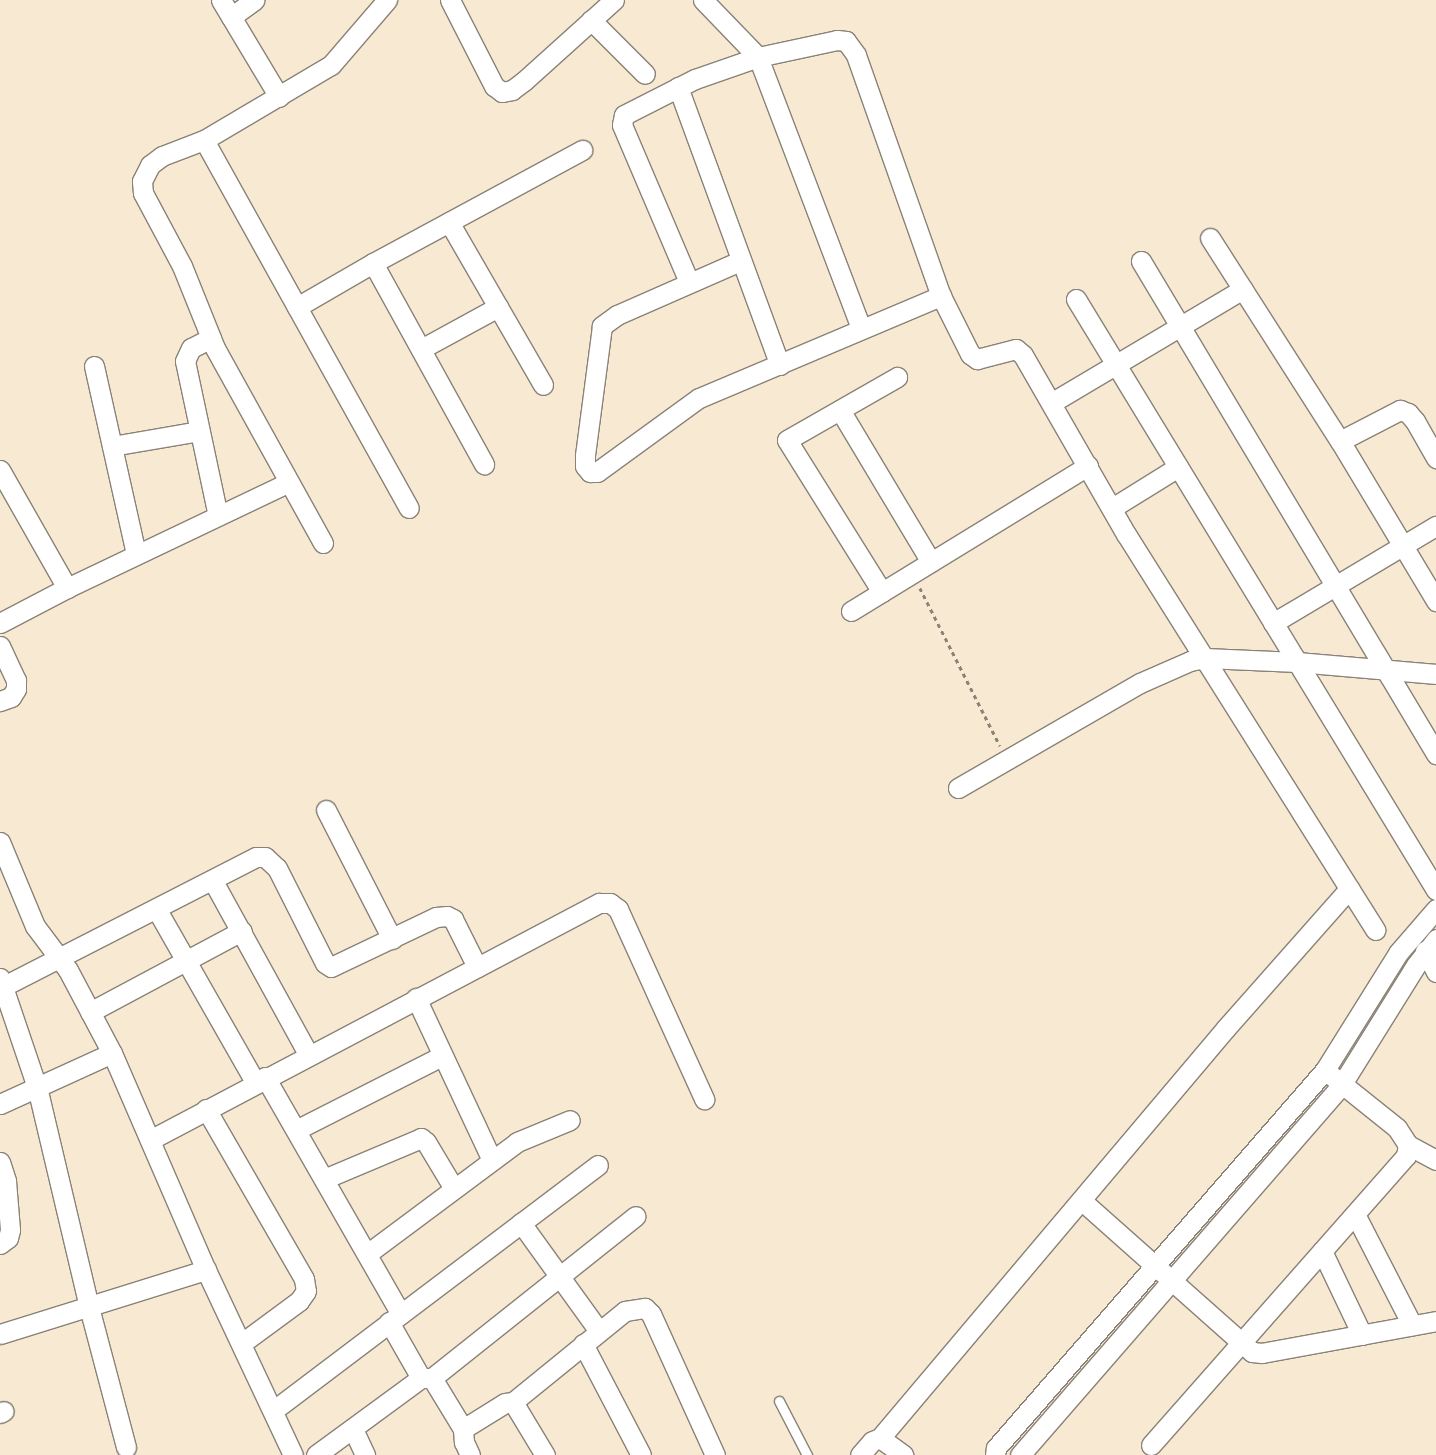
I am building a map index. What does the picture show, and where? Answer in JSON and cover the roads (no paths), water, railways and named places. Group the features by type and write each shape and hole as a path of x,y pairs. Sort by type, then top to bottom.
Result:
{"street":[{"path":"221,0 280,97"},
{"path":"231,16 254,0"},
{"path":"323,543 287,483 211,338 182,266 143,193 142,181 150,165 162,156 204,140 280,97 338,59 387,0"},
{"path":"457,3 494,86 502,92 512,90 524,81 614,0"},
{"path":"704,0 758,57 862,328"},
{"path":"591,20 644,74"},
{"path":"689,282 622,125 624,115 633,108 678,87 758,57 837,40 852,46 941,296 970,354 977,360 1016,349 1051,403 1112,508 1374,930"},
{"path":"678,87 740,262 780,365"},
{"path":"204,140 409,508"},
{"path":"297,308 373,263 582,150"},
{"path":"449,222 543,385"},
{"path":"1210,238 1340,441 1436,601"},
{"path":"1141,260 1334,588 1436,754"},
{"path":"740,262 689,282 616,315 602,326 585,456 585,466 590,472 597,472 699,398 941,296"},
{"path":"373,263 484,464"},
{"path":"1051,403 1243,289"},
{"path":"1076,299 1436,890"},
{"path":"420,349 498,307"},
{"path":"211,338 191,348 185,361 218,516"},
{"path":"94,366 136,554"},
{"path":"882,592 787,440 898,377"},
{"path":"840,410 931,562"},
{"path":"1340,441 1400,410 1412,417 1436,458"},
{"path":"112,446 199,431"},
{"path":"852,611 1088,466"},
{"path":"1112,508 1178,468"},
{"path":"0,470 67,588"},
{"path":"0,623 136,554 287,483"},
{"path":"1273,622 1334,588 1436,526"},
{"path":"0,646 16,680 16,689 11,697 0,701"},
{"path":"958,788 1140,683 1175,665 1205,658 1298,662 1436,674"},
{"path":"326,810 392,939"},
{"path":"0,842 35,926 62,960 112,1053 206,1270 274,1410 293,1455"},
{"path":"126,1447 89,1307 37,1087 2,982 62,960 256,858 265,857 272,860 325,963 331,967 436,917 447,916 453,919 477,967"},
{"path":"212,881 242,931 308,1054"},
{"path":"860,1455 872,1441 880,1438 1226,1028 1350,890"},
{"path":"150,1140 260,1079 599,903 610,903 618,909 704,1099"},
{"path":"995,1455 996,1448 1325,1070 1398,953 1436,908"},
{"path":"157,910 260,1079 296,1130 367,1254 395,1318 426,1378 463,1429 464,1442 470,1455"},
{"path":"90,1012 242,931"},
{"path":"1430,945 1436,972"},
{"path":"1020,1455 1342,1084 1430,945"},
{"path":"416,998 492,1160"},
{"path":"0,1104 112,1053"},
{"path":"296,1130 442,1056"},
{"path":"1325,1070 1397,1128 1408,1146 1436,1160"},
{"path":"206,1109 304,1279 306,1291 299,1302 242,1343"},
{"path":"367,1254 453,1187 517,1142 570,1120"},
{"path":"324,1179 421,1138 426,1142 453,1187"},
{"path":"1151,1445 1406,1156 1408,1146"},
{"path":"0,1162 6,1181 10,1230 8,1238 0,1244"},
{"path":"274,1410 598,1165"},
{"path":"1082,1200 1240,1344 1252,1352 1262,1354 1436,1321"},
{"path":"1355,1214 1412,1325"},
{"path":"316,1455 426,1378 636,1216"},
{"path":"521,1223 599,1331"},
{"path":"1322,1251 1362,1335"},
{"path":"0,1334 206,1270"},
{"path":"463,1429 505,1403 513,1402 599,1331 635,1307 645,1308 651,1314 715,1455"},
{"path":"583,1344 641,1455"},
{"path":"513,1402 545,1455"},
{"path":"353,1429 365,1455"},
{"path":"880,1438 903,1455"}],"lane":[{"path":"779,1401 807,1455"}]}
